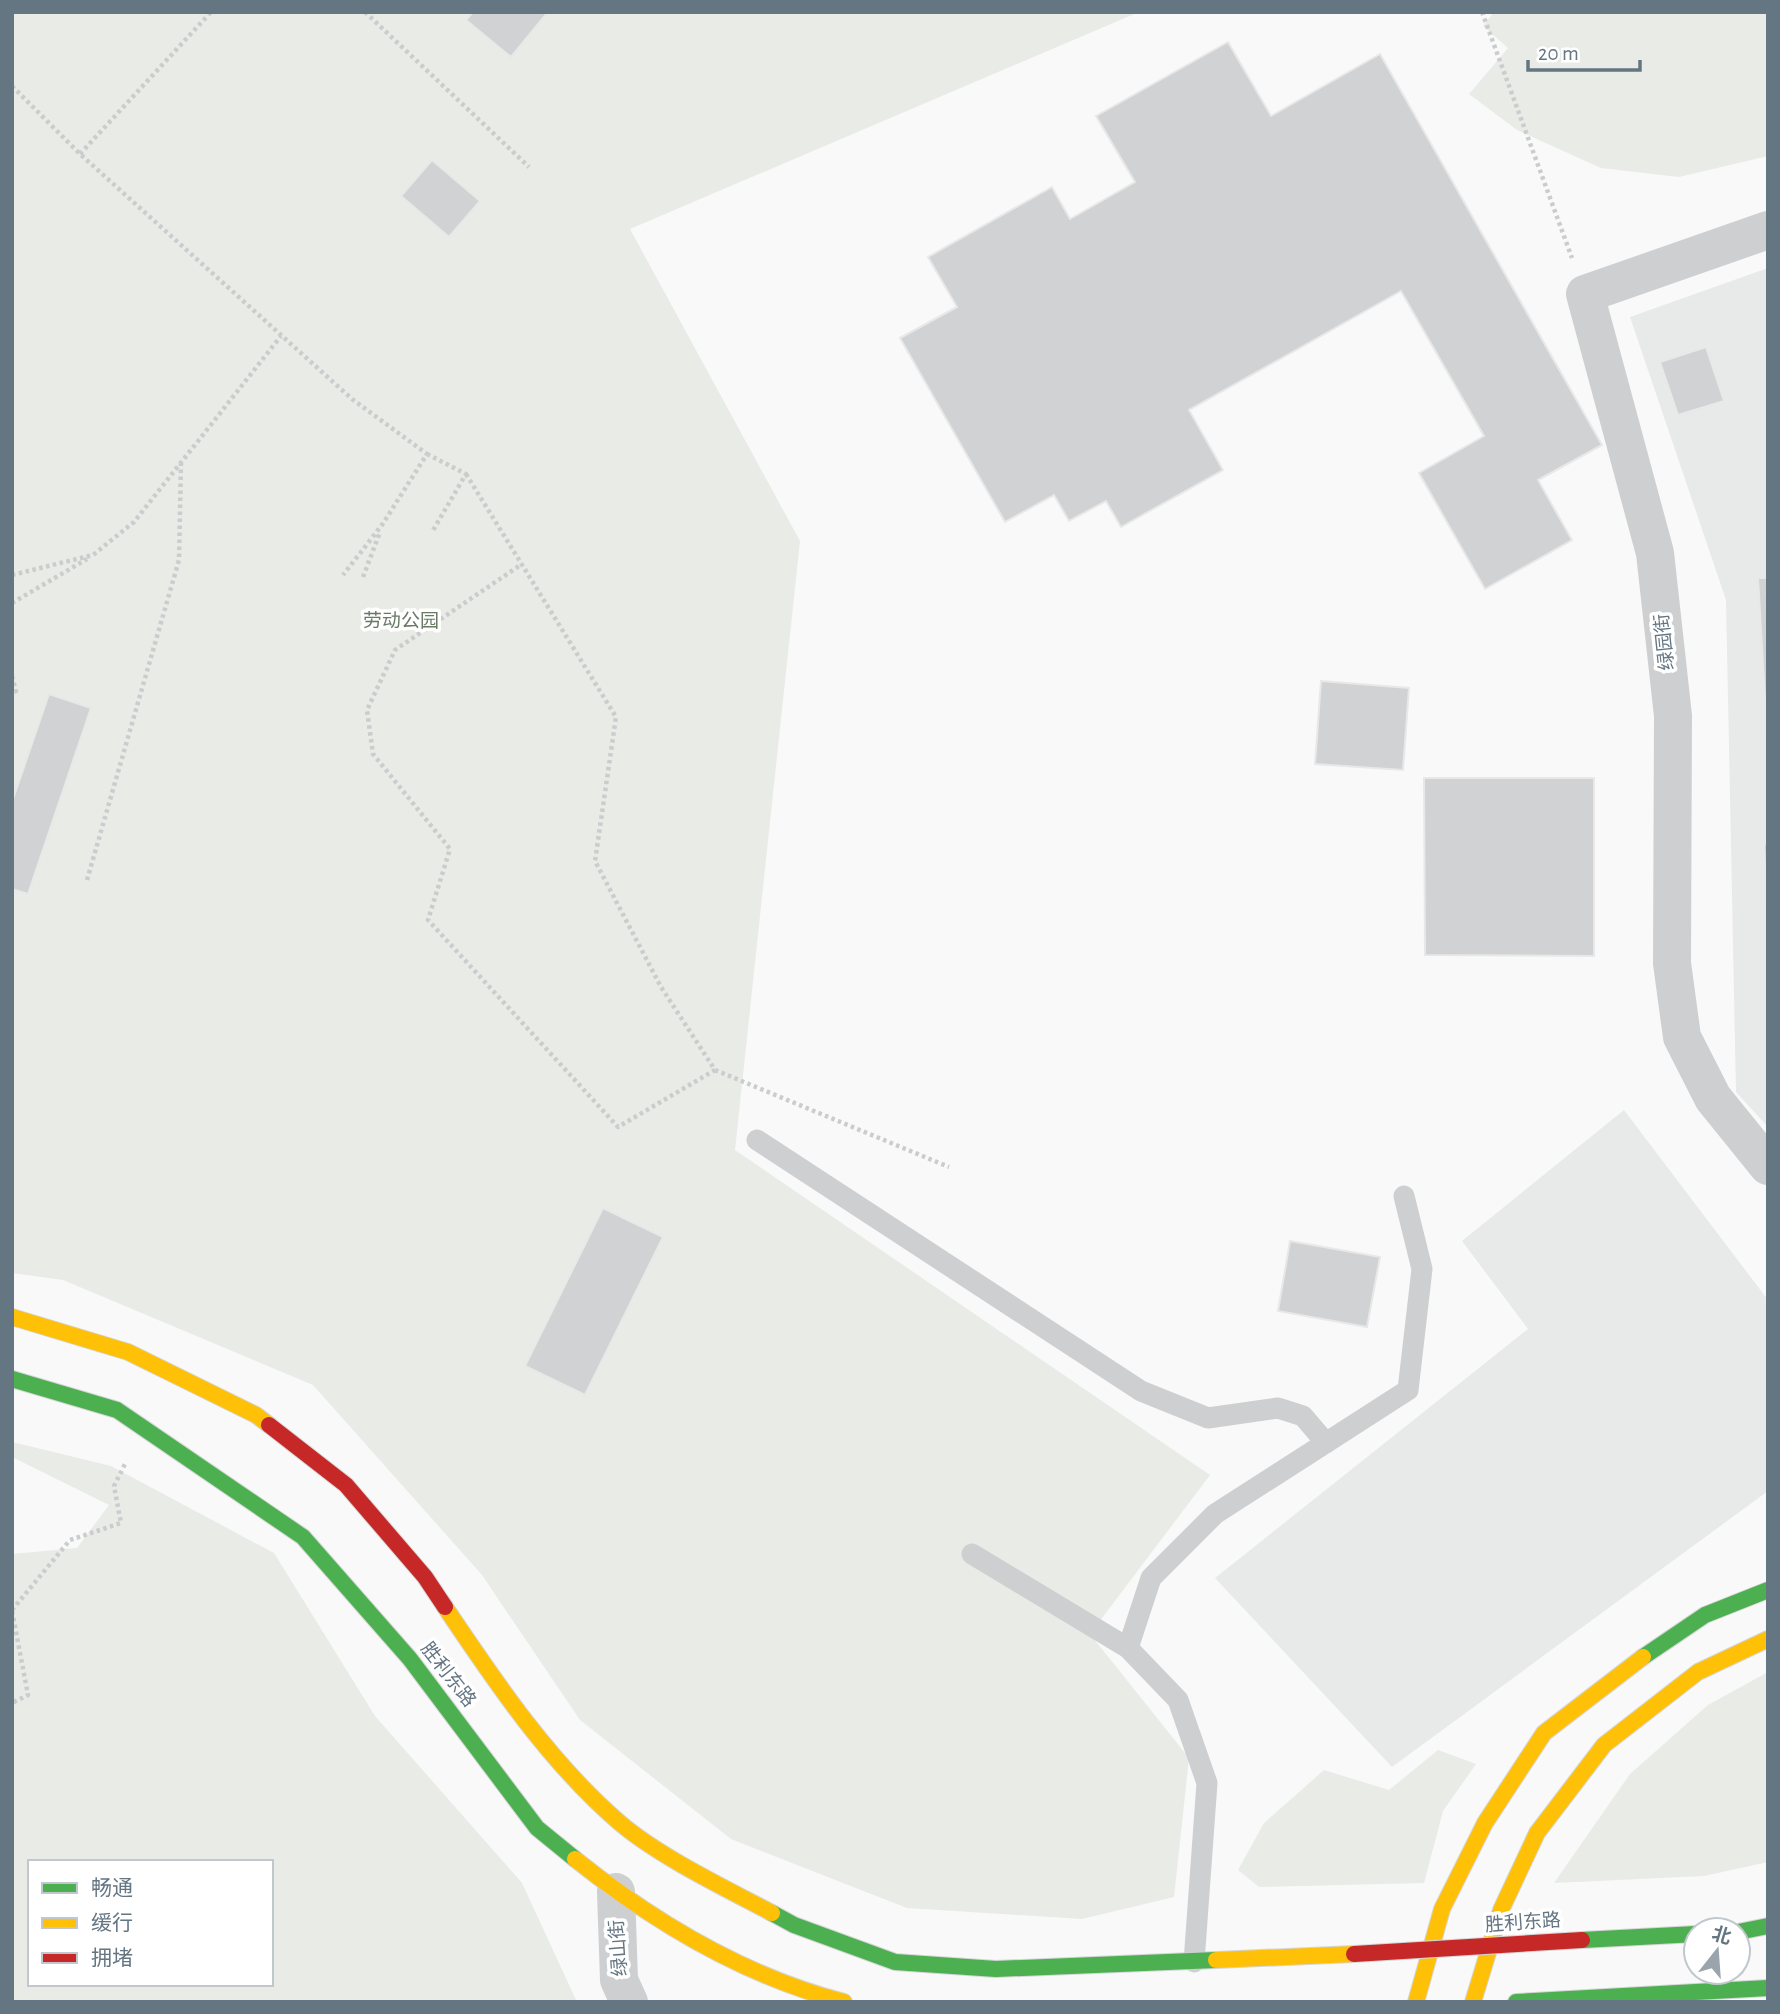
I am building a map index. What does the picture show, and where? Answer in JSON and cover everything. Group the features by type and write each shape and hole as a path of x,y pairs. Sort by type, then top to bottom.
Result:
{"main road":[{"name":"胜利东路","path":"12,1317 128,1352 256,1415 346,1485 425,1577 487,1670 580,1786 622,1825 702,1876 794,1925 895,1962 996,1969 1194,1962 1682,1935"},
{"name":"胜利东路","path":"12,1379 117,1410 303,1537 410,1659 537,1828 616,1892 683,1937 810,1993 844,2002"},
{"path":"1416,2002 1442,1909 1485,1823 1544,1732 1622,1672 1705,1615 1768,1590"},
{"path":"1473,2002 1502,1910 1537,1833 1604,1745 1698,1672 1768,1639"},
{"path":"1517,2002 1768,1988"}],"street":[{"path":"1585,293 1768,230"},
{"name":"绿园街","path":"1585,293 1655,553 1673,716 1672,963 1682,1037 1713,1098 1768,1166"},
{"name":"绿山街","path":"616,1892 619,1980 628,2002"}],"lane":[{"path":"757,1140 1141,1391 1208,1418 1278,1408 1303,1416 1326,1443"},
{"path":"1128,1648 1151,1578 1215,1514 1408,1390 1422,1269 1404,1196"},
{"path":"972,1554 1128,1648 1178,1700 1207,1783 1194,1962"}],"path":[{"path":"80,154 211,12"},
{"path":"365,12 529,167"},
{"path":"1482,12 1585,293"},
{"path":"12,86 80,154 352,400 427,454 466,474 616,717 595,861 661,987 715,1070 949,1167"},
{"path":"12,604 93,555 134,522 281,336"},
{"path":"343,575 382,525 427,454"},
{"path":"87,880 179,560 181,463"},
{"path":"432,531 466,474"},
{"path":"363,577 382,525"},
{"path":"12,575 93,555"},
{"path":"522,564 395,650 367,710 373,754 450,849 428,920 618,1127 715,1070"},
{"path":"12,676 16,691 12,693"},
{"path":"12,1703 27,1695 12,1610 70,1540 121,1523 114,1486 131,1451"}],"shaded area":[{"path":"1768,268 1768,1127 1736,1092 1726,600 1630,317"},
{"path":"1624,1110 1768,1300 1768,1491 1392,1767 1215,1578 1528,1329 1462,1241"}],"green space":[{"name":"劳动公园","path":"12,12 1139,12 630,229 800,541 735,1150 1210,1475 1090,1634 1189,1758 1174,1897 1082,1919 907,1908 731,1839 580,1720 482,1575 313,1385 63,1280 12,1273"},
{"path":"1494,12 1768,12 1768,156 1679,177 1601,168 1517,130 1469,94 1508,48 1483,26"},
{"path":"12,1442 111,1466 274,1553 375,1716 522,1883 577,2002 12,2002 12,1554 77,1548 109,1505 12,1457"},
{"path":"1768,1672 1768,1862 1704,1876 1554,1883 1630,1774 1708,1705"},
{"path":"1438,1750 1476,1764 1443,1811 1424,1883 1259,1887 1238,1870 1264,1823 1324,1770 1389,1790"}],"building":[{"path":"473,12 548,12 511,57 466,20"},
{"path":"1228,42 1271,116 1380,54 1602,445 1538,480 1572,540 1485,589 1419,473 1484,436 1401,291 1189,410 1223,470 1121,527 1106,501 1069,521 1054,495 1005,522 900,338 957,307 928,257 1052,187 1070,219 1135,182 1096,116"},
{"path":"432,160 480,201 449,237 401,196"},
{"path":"1706,347 1724,401 1678,415 1660,362"},
{"path":"1758,578 1768,578 1768,751"},
{"path":"1321,681 1409,688 1403,770 1315,764"},
{"path":"49,694 91,708 28,894 12,889 12,802"},
{"path":"1424,778 1594,778 1594,956 1425,955"},
{"path":"1764,844 1768,844 1768,928"},
{"path":"603,1208 663,1237 585,1395 525,1366"},
{"path":"1290,1241 1380,1257 1367,1327 1278,1311"}],"traffic: fast":[{"path":"12,1379 117,1410 303,1537 410,1659 537,1828 575,1859"},
{"path":"1643,1657 1705,1615 1768,1590"},
{"path":"772,1913 794,1925 895,1962 996,1969 1216,1960"},
{"path":"1752,1929 1768,1926"},
{"path":"1582,1940 1682,1935"},
{"path":"1516,2002 1768,1988"}],"traffic: slow":[{"path":"12,1317 128,1352 256,1415 269,1425"},
{"path":"445,1607 525,1721 594,1800 654,1848 772,1913"},
{"path":"1473,2002 1501,1910 1537,1833 1604,1745 1698,1672 1768,1639"},
{"path":"1416,2002 1442,1909 1485,1823 1544,1733 1643,1657"},
{"path":"575,1859 637,1905 702,1945 771,1978 844,2002"},
{"path":"1216,1960 1354,1954"}],"traffic: jam":[{"path":"269,1425 346,1485 425,1577 445,1607"},
{"path":"1354,1954 1582,1940"}]}
